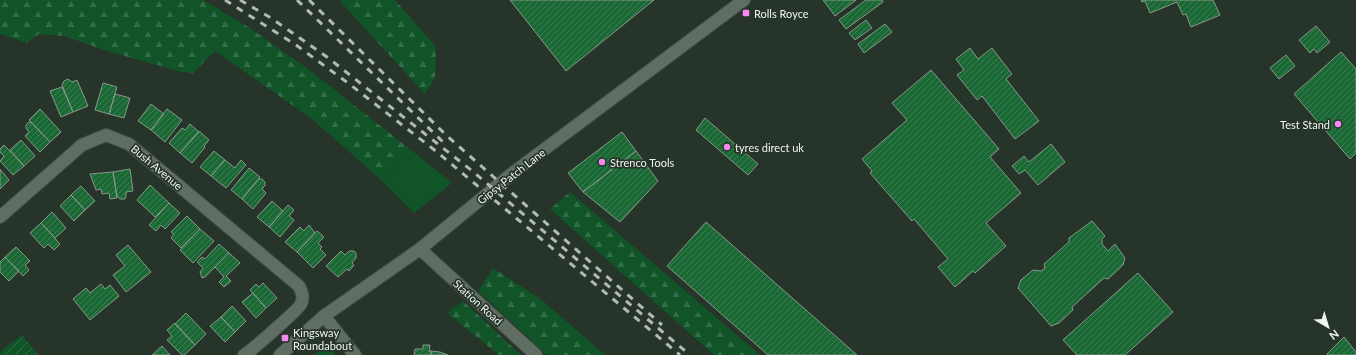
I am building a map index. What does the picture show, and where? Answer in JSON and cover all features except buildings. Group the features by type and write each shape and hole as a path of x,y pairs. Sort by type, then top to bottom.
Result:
{"street":[{"name":"Gipsy Patch Lane","path":"280,355 324,316 420,249 514,172 744,0"},
{"name":"Bush Avenue","path":"0,218 82,145 106,135 129,144 299,286 303,296 301,305 244,355"},
{"name":"Station Road","path":"420,249 536,355"},
{"path":"324,316 354,354"}],"green space":[{"path":"0,0 203,0 250,28 312,72 406,146 396,166 390,172 379,178 312,119 215,51 193,73 182,72 107,51 64,36 39,34 27,43 0,34"},
{"path":"339,0 395,0 436,47 435,78 425,94"},
{"path":"406,146 452,183 414,213 379,178 390,172 396,166"},
{"path":"570,192 760,355 714,355 550,209"},
{"path":"493,268 542,300 605,355 547,355 478,291"},
{"path":"463,301 521,355 499,355 447,313"},
{"path":"22,335 38,355 0,355 0,352"},
{"path":"334,347 334,355 313,355 321,348"}],"railway":[{"path":"225,0 296,45 437,152 680,355"},
{"path":"240,0 271,18 327,57 471,170 690,355"},
{"path":"297,0 444,143"},
{"path":"309,0 447,136 662,325"}],"place":[{"name":"Rolls Royce","path":"746,13"},
{"name":"Test Stand","path":"1338,124"},
{"name":"tyres direct uk","path":"727,147"},
{"name":"Strenco Tools","path":"602,162"},
{"name":"Kingsway Roundabout","path":"285,338"}]}
